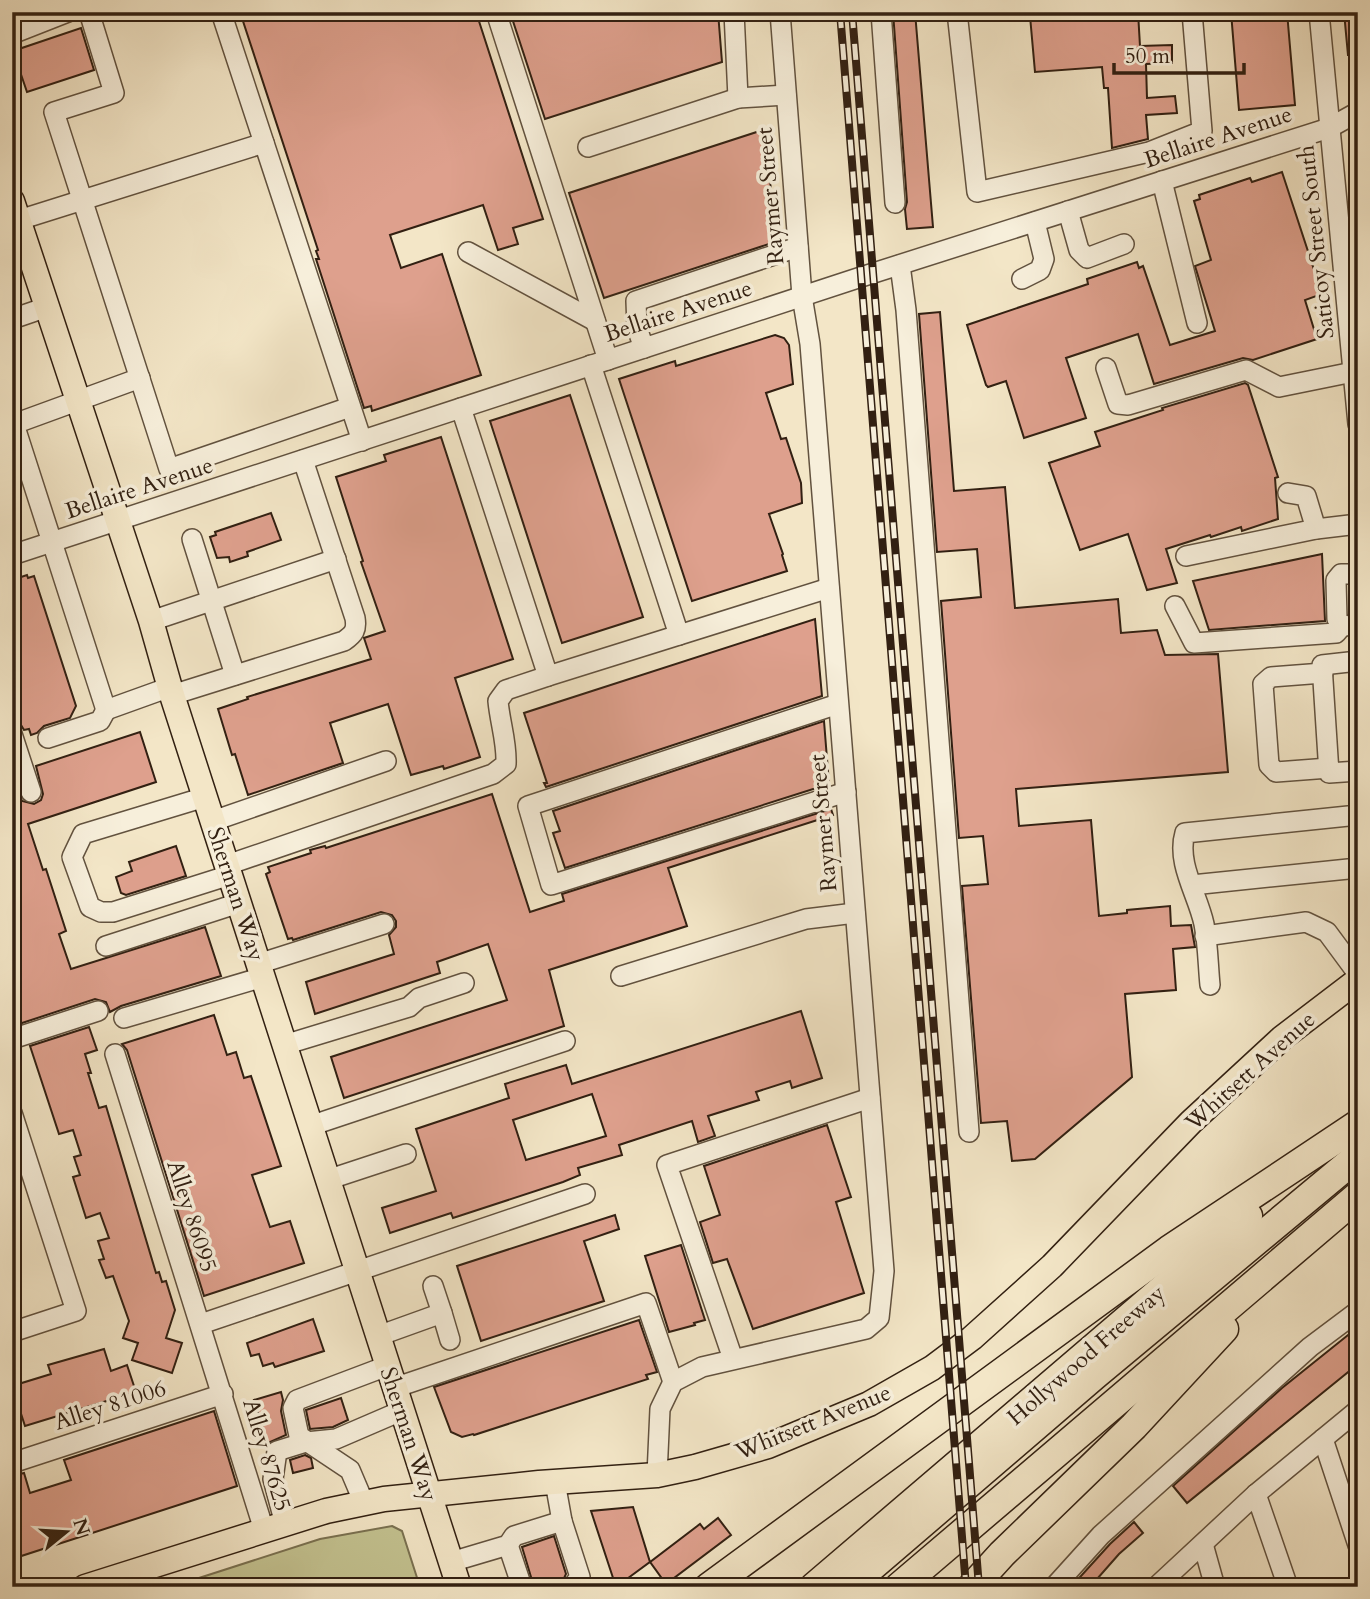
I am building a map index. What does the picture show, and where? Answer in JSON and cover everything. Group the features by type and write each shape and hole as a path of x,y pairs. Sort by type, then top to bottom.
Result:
{"highway":[{"path":"709,1587 1158,1258 1357,1124"},
{"name":"Hollywood Freeway","path":"814,1587 1357,1124"},
{"path":"848,1587 1095,1374 1358,1156"},
{"path":"871,1587 1358,1174"},
{"path":"899,1587 1358,1196"},
{"path":"972,1587 1002,1554 1134,1426 1311,1234"}],"main road":[{"name":"Sherman Way","path":"14,209 151,621 171,691 459,1587"},
{"name":"Whitsett Avenue","path":"85,1587 326,1511 384,1499 657,1475 695,1467 768,1446 869,1404 932,1368 972,1338 1052,1266 1191,1122 1282,1038 1358,980"}],"street":[{"path":"12,34 68,12"},
{"path":"89,12 114,93 54,112 169,469 350,407"},
{"path":"221,12 362,440"},
{"path":"496,12 595,321 600,362 679,635"},
{"path":"734,12 738,98"},
{"name":"Raymer Street","path":"673,1382 702,1367 866,1329 878,1318 884,1271 810,344 802,296 780,12"},
{"path":"881,12 895,203"},
{"path":"957,12 977,192 1149,152 1202,131 1192,12"},
{"name":"Saticoy Street South","path":"1319,12 1329,128 1349,238 1353,372 1357,412"},
{"path":"588,147 738,98 786,95"},
{"name":"Bellaire Avenue","path":"12,555 802,296 1329,128 1358,112"},
{"path":"14,209 82,199 264,143"},
{"path":"1162,181 1197,323"},
{"path":"1068,211 1079,250 1087,258 1124,244"},
{"path":"1022,279 1040,270 1044,259 1035,222"},
{"path":"645,348 637,328 636,301 798,247"},
{"path":"468,252 595,321"},
{"path":"900,265 906,310 969,1132"},
{"path":"12,319 47,307"},
{"path":"1106,368 1118,404 1128,405 1246,370 1279,387 1353,372"},
{"path":"106,710 14,424 140,378"},
{"path":"461,408 548,676"},
{"path":"48,738 100,721 106,710 235,675 353,635 356,628 355,618 303,460"},
{"path":"1288,492 1306,496 1316,529"},
{"path":"1186,556 1316,529 1358,524"},
{"path":"192,539 235,675"},
{"path":"151,621 336,559"},
{"path":"1350,626 1337,619 1336,580 1341,574 1358,574"},
{"path":"205,797 83,834 72,857 90,907 101,912 113,912 493,774 506,764 507,747 500,724 498,701 506,690 829,588"},
{"path":"1175,606 1194,643 1336,633 1350,626"},
{"path":"1358,662 1322,665 1329,773 1358,771"},
{"path":"1323,673 1271,677 1263,684 1269,765 1276,772 1329,768"},
{"path":"838,704 528,806 551,885 846,792"},
{"path":"12,734 31,792"},
{"path":"213,821 386,761"},
{"path":"1210,985 1204,926 1185,865 1185,833 1358,815"},
{"path":"1192,885 1358,867"},
{"path":"106,946 239,903"},
{"path":"621,976 806,919 855,913"},
{"path":"1205,936 1306,922 1327,932 1358,974"},
{"path":"124,1017 261,971 384,924"},
{"path":"284,1045 409,1007 419,998 464,983"},
{"path":"12,1039 98,1011"},
{"path":"310,1126 565,1041"},
{"name":"Alley 86095","path":"115,1054 223,1394"},
{"path":"733,1359 667,1165 870,1098"},
{"path":"12,1114 76,1311 12,1332"},
{"path":"327,1180 406,1154"},
{"path":"201,1324 585,1194"},
{"path":"433,1286 450,1340"},
{"path":"364,1503 350,1470 299,1436 293,1408 297,1400 394,1388 646,1303 673,1382 660,1409 657,1475"},
{"path":"1054,1587 1101,1535 1310,1347 1358,1311"},
{"path":"377,1336 442,1313"},
{"path":"274,1527 273,1479 277,1451 306,1442 336,1439 394,1388"},
{"name":"Alley 81006","path":"12,1464 223,1394"},
{"name":"Alley 87625","path":"223,1394 251,1487 274,1527"},
{"path":"1156,1587 1256,1494 1358,1410"},
{"path":"1322,1439 1358,1545"},
{"path":"251,1487 273,1479"},
{"path":"555,1482 562,1521 580,1577 572,1587"},
{"path":"1256,1494 1288,1587"},
{"path":"451,1562 508,1545 513,1536 562,1521"},
{"path":"1203,1544 1215,1587"},
{"path":"508,1545 522,1587"}],"shaded area":[{"path":"392,1526 402,1531 420,1587 171,1587 320,1539"}],"building":[{"path":"240,12 476,12 543,219 513,228 518,244 498,250 483,205 390,235 401,268 442,254 481,375 372,411 371,406 364,408 316,259 319,259 318,250"},
{"path":"510,12 718,12 722,62 545,119"},
{"path":"893,12 915,12 933,227 907,229"},
{"path":"1138,12 1140,46 1172,45 1172,63 1146,64 1147,98 1175,96 1177,113 1146,115 1148,139 1112,148 1108,88 1104,88 1102,67 1035,72 1030,16"},
{"path":"1231,12 1287,12 1295,105 1239,110"},
{"path":"1344,12 1358,12 1358,55 1348,55"},
{"path":"81,28 94,70 27,92 13,51"},
{"path":"766,129 775,242 604,298 569,193"},
{"path":"1282,172 1322,294 1305,300 1317,339 1253,360 1243,358 1154,384 1138,334 1066,358 1086,418 1024,438 1006,381 988,387 986,385 967,325 1088,284 1087,279 1137,262 1139,268 1143,266 1170,345 1215,331 1195,266 1211,260 1194,201 1200,199 1199,195 1250,178 1252,182"},
{"path":"940,312 954,491 1005,487 1015,608 1118,599 1121,633 1157,630 1165,655 1218,654 1228,772 1016,789 1019,826 1091,820 1099,916 1170,906 1171,926 1191,925 1195,947 1173,949 1176,990 1125,994 1132,1077 1035,1159 1012,1161 1007,1121 981,1123 962,886 988,884 983,836 959,838 941,601 981,597 977,549 937,552 919,314"},
{"path":"775,335 784,338 789,345 793,384 766,393 781,439 786,438 801,483 802,503 769,514 787,571 692,601 619,379 675,361 676,366"},
{"path":"1245,383 1248,385 1278,477 1275,478 1278,519 1242,531 1241,527 1166,549 1177,583 1147,590 1128,534 1080,550 1049,463 1100,446 1095,432"},
{"path":"570,395 643,617 562,643 490,421"},
{"path":"441,437 513,659 455,678 480,757 444,769 443,766 411,775 388,704 330,723 343,763 248,795 218,709 248,699 247,697 371,659 364,638 385,631 336,477 386,461 384,455"},
{"path":"271,513 281,540 247,552 248,556 230,562 229,557 217,558 210,537 216,535 215,532"},
{"path":"1322,554 1325,621 1209,630 1193,581"},
{"path":"27,575 28,578 34,576 76,706 70,718 44,726 31,735 29,729 24,730 21,725 12,700 12,580"},
{"path":"815,619 822,696 546,787 524,713"},
{"path":"824,721 829,784 565,868 553,833 560,831 553,811"},
{"path":"140,732 156,782 28,824 66,931 59,934 71,969 205,927 221,976 121,1006 110,1012 106,1002 95,999 16,1025 12,1015 12,774 22,801 34,804 41,800 43,794 36,766"},
{"path":"492,794 530,912 564,901 562,894 831,809 833,815 668,868 687,926 549,970 564,1026 344,1098 331,1057 507,1000 488,944 437,962 440,973 315,1014 306,982 394,954 389,935 396,927 396,921 392,915 381,912 293,940 288,939 266,874 270,872 268,867 311,853 310,850 325,846 326,848"},
{"path":"176,846 186,876 126,895 121,893 116,877 132,871 129,862"},
{"path":"801,1011 822,1078 792,1088 790,1081 756,1092 759,1100 708,1116 715,1136 698,1142 692,1121 619,1145 622,1155 578,1168 580,1175 563,1182 453,1218 451,1213 390,1233 382,1208 436,1191 416,1129 509,1098 505,1084 566,1065 572,1084","holes":["592,1094 606,1136 526,1160 513,1120"]},
{"path":"214,1015 227,1055 236,1052 244,1078 251,1076 281,1166 252,1175 270,1227 290,1221 304,1263 204,1296 127,1050 122,1044"},
{"path":"89,1027 97,1050 85,1054 91,1073 88,1073 99,1108 106,1106 156,1273 159,1272 162,1282 166,1281 175,1310 166,1338 182,1343 172,1373 132,1360 138,1343 123,1338 129,1321 113,1276 106,1278 99,1260 104,1259 98,1241 109,1238 100,1213 86,1218 73,1177 80,1175 74,1157 81,1155 73,1130 59,1134 30,1046"},
{"path":"827,1125 851,1197 836,1202 864,1293 753,1329 727,1259 713,1263 700,1222 720,1215 704,1166"},
{"path":"615,1215 619,1229 584,1241 604,1301 481,1341 457,1266"},
{"path":"681,1245 705,1320 669,1332 645,1256"},
{"path":"313,1319 324,1351 275,1367 273,1363 263,1366 259,1354 251,1356 247,1343"},
{"path":"639,1320 657,1372 646,1375 648,1379 474,1435 462,1437 451,1432 434,1387"},
{"path":"1358,1327 1358,1364 1187,1503 1173,1486 1282,1388"},
{"path":"104,1349 111,1371 127,1365 136,1392 25,1426 12,1386 51,1374 48,1365"},
{"path":"281,1392 281,1411 286,1435 268,1443 254,1400"},
{"path":"341,1398 348,1420 333,1427 310,1429 306,1410"},
{"path":"214,1411 237,1486 12,1559 12,1476 24,1473 30,1493 71,1480 64,1460"},
{"path":"305,1455 311,1458 313,1468 293,1473 290,1460"},
{"path":"633,1507 650,1562 616,1587 591,1511"},
{"path":"718,1518 731,1535 666,1584 650,1562 700,1524 704,1529"},
{"path":"1134,1522 1143,1533 1119,1554 1090,1587 1071,1587 1110,1544"},
{"path":"554,1536 566,1574 560,1587 534,1587 522,1547"}],"railway":[{"path":"840,12 966,1587"},
{"path":"852,12 979,1587"}]}
